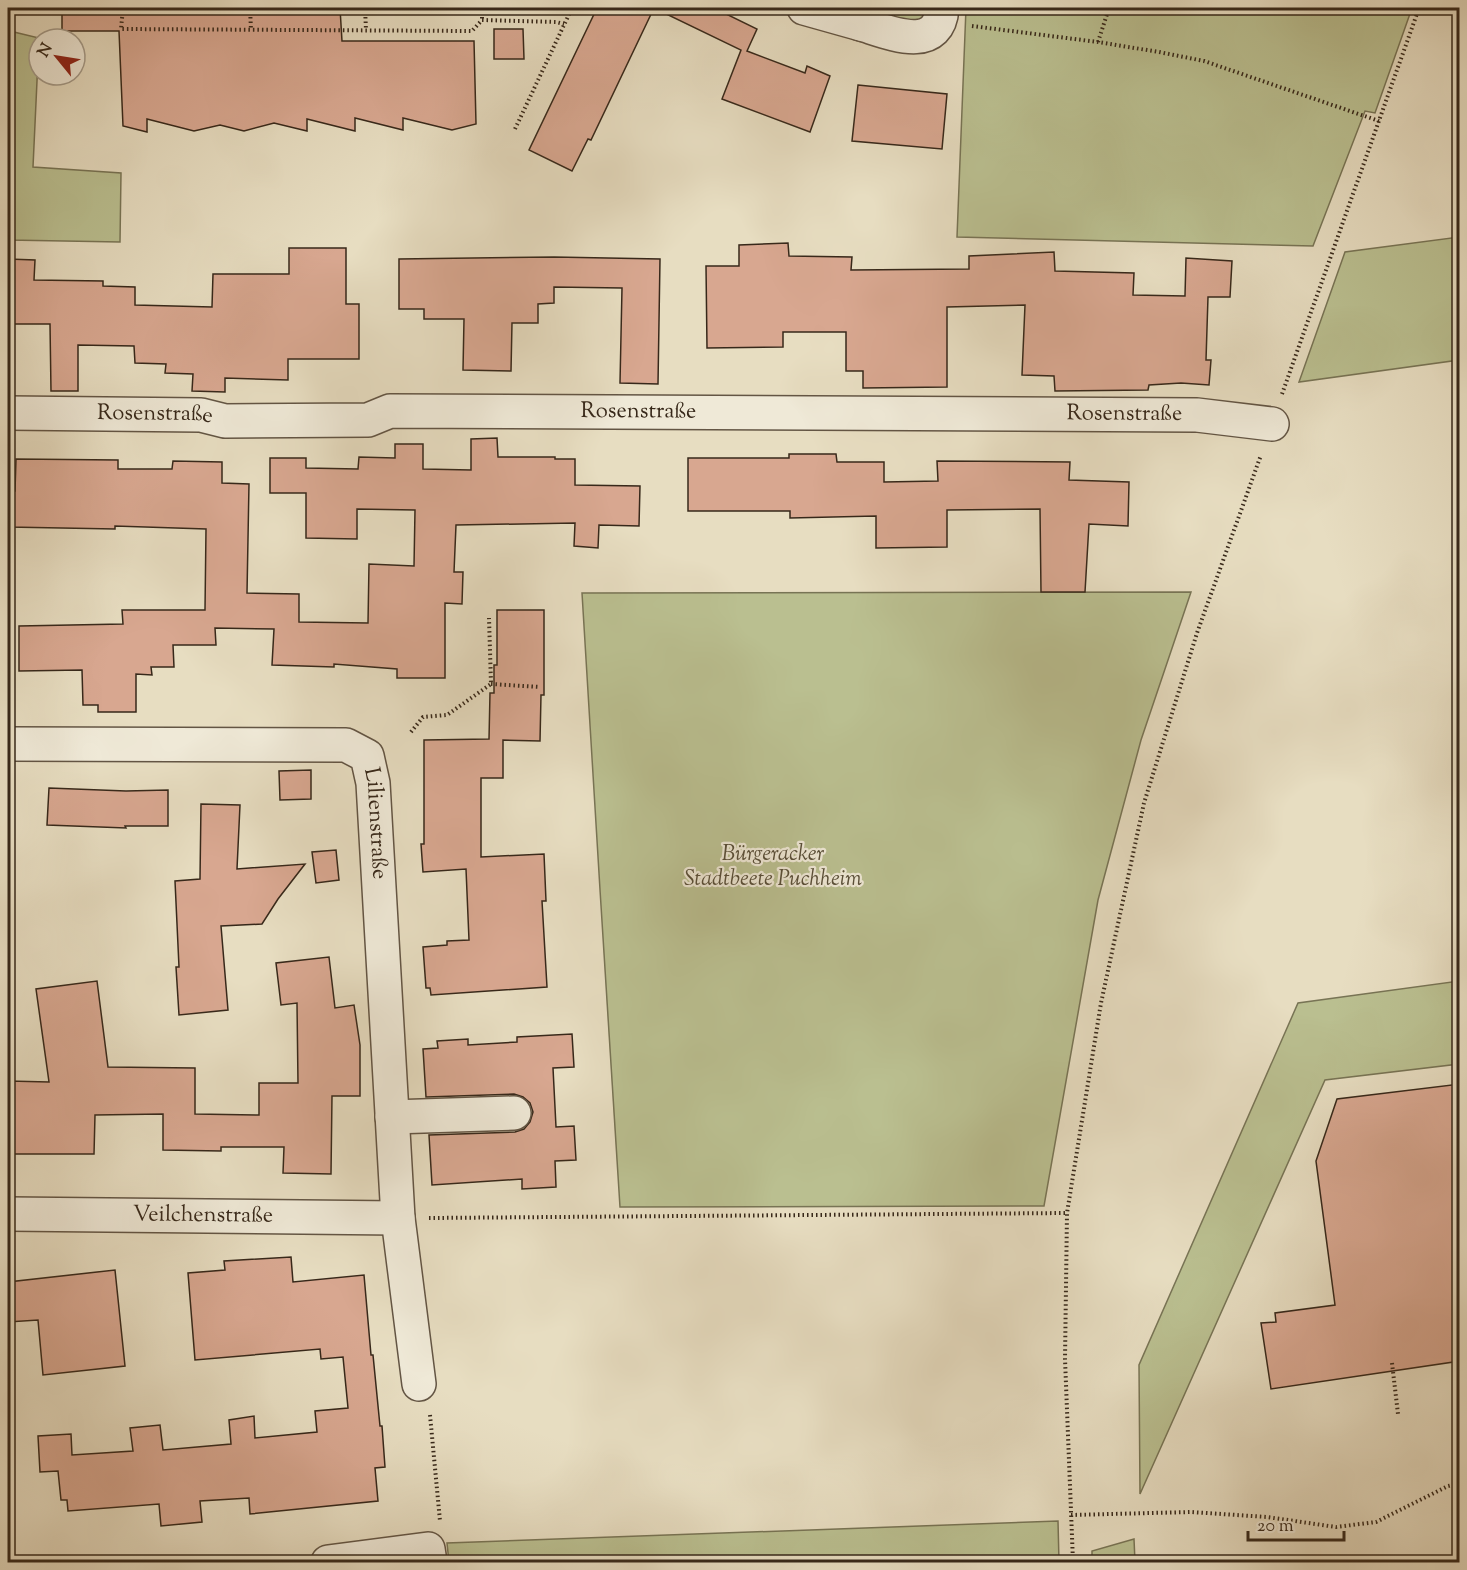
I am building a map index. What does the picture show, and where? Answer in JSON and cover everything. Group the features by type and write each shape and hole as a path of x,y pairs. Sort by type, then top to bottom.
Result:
{"street":[{"path":"804,8 867,16 904,38 924,36 932,30 940,14"},
{"name":"Rosenstraße","path":"8,413 201,415 225,421 368,420 390,411 1197,415 1272,424"},
{"name":"Lilienstraße","path":"8,744 346,745 367,756 373,783 398,1218 418,1384"},
{"path":"392,1117 514,1113"},
{"name":"Veilchenstraße","path":"8,1214 398,1218"},
{"path":"328,1563 429,1556"}],"path":[{"path":"123,8 121,29 472,31 482,20 482,8"},
{"path":"250,8 251,30"},
{"path":"365,8 366,30"},
{"path":"515,129 572,8"},
{"path":"1098,42 1109,8"},
{"path":"1073,1563 1065,1359 1067,1213 1101,1003 1143,803 1197,633 1419,8"},
{"path":"940,14 1204,61 1379,121"},
{"path":"482,20 564,24"},
{"path":"489,618 491,684"},
{"path":"411,732 423,717 447,715 491,684 540,687"},
{"path":"398,1218 1067,1213"},
{"path":"1392,1363 1398,1414"},
{"path":"418,1384 429,1401 442,1538 429,1556"},
{"path":"1071,1515 1191,1512 1267,1517 1336,1527 1376,1522 1448,1486 1460,1483"}],"green space":[{"path":"891,8 930,8 924,21 896,19"},
{"path":"966,8 1412,8 1375,113 1365,111 1313,246 957,237"},
{"path":"8,24 14,32 27,35 27,87 37,87 33,167 121,173 120,242 8,240"},
{"path":"1459,237 1459,360 1299,382 1345,252"},
{"name":"Bürgeracker Stadtbeete Puchheim","path":"1191,592 1141,740 1098,900 1044,1206 620,1207 582,593"},
{"path":"1459,981 1459,1064 1325,1080 1140,1494 1139,1365 1298,1003"},
{"path":"1058,1521 1059,1562 449,1562 447,1543"},
{"path":"1134,1539 1135,1562 1092,1562 1092,1551"}],"building":[{"path":"62,8 340,8 342,41 474,41 476,124 452,130 403,118 403,130 355,118 355,131 307,119 307,131 274,123 244,131 220,125 194,131 147,119 147,132 123,126 119,31 87,31 87,27 62,27"},
{"path":"597,8 654,8 591,140 588,139 572,171 529,150"},
{"path":"654,8 714,8 757,29 747,51 805,73 807,66 830,76 810,132 722,99 741,50"},
{"path":"494,29 523,29 524,59 494,59"},
{"path":"858,85 947,94 942,149 852,141"},
{"path":"788,243 789,256 852,257 851,270 969,269 969,256 1054,252 1055,271 1134,273 1133,295 1185,296 1186,258 1232,261 1230,297 1208,297 1206,360 1211,360 1209,385 1181,383 1149,385 1148,390 1055,391 1054,376 1022,375 1025,305 947,307 947,387 863,388 863,371 846,371 846,332 783,332 783,347 707,348 706,266 739,266 739,245"},
{"path":"289,248 346,248 346,304 359,304 359,359 288,359 288,380 225,378 225,392 192,391 193,374 165,373 166,364 135,363 134,346 78,345 78,391 51,391 50,324 8,324 8,259 35,260 34,280 103,281 103,286 135,287 135,305 212,307 213,274 289,274"},
{"path":"554,257 660,259 658,384 620,383 622,288 554,287 554,303 538,304 538,323 512,323 511,371 463,370 464,319 424,319 424,309 399,309 399,259"},
{"path":"497,438 498,457 575,459 575,485 640,486 639,526 599,525 598,548 574,546 575,523 456,525 454,572 463,572 462,604 445,603 445,678 397,678 397,669 334,664 334,667 272,665 274,629 215,628 216,645 173,645 174,667 151,667 152,675 136,674 136,712 98,712 98,705 83,705 82,670 19,671 19,626 123,624 122,610 205,610 206,529 115,526 115,529 8,527 8,491 15,491 16,459 118,460 118,469 172,469 173,461 222,462 222,483 249,484 247,593 299,594 299,622 368,623 369,564 414,566 415,510 357,509 357,539 306,538 306,493 270,493 270,458 306,458 306,468 358,469 359,457 395,458 395,444 423,444 423,469 471,470 471,439"},
{"path":"789,454 836,454 837,462 884,462 884,482 938,481 937,461 1070,462 1069,480 1129,482 1128,526 1089,524 1085,592 1041,592 1040,509 947,510 947,547 876,548 876,516 790,518 790,511 688,511 688,458 789,458"},
{"path":"497,610 544,610 544,695 541,695 540,741 503,740 503,778 481,778 481,857 544,854 546,901 542,901 547,987 431,995 430,988 426,988 423,947 447,945 447,941 469,940 466,869 423,872 421,844 424,844 424,740 489,739 490,693 494,693 494,665 497,665"},
{"path":"311,770 311,799 280,800 279,771"},
{"path":"49,788 168,790 168,826 125,826 126,828 47,825"},
{"path":"201,804 240,805 237,869 305,864 262,924 221,926 228,1010 179,1015 175,881 200,879"},
{"path":"336,850 339,880 316,883 312,852"},
{"path":"329,957 335,1008 354,1005 360,1045 360,1096 332,1096 331,1174 283,1173 284,1147 221,1147 221,1151 163,1150 163,1114 95,1115 94,1154 8,1154 8,1081 49,1082 36,989 97,981 108,1067 195,1068 195,1114 259,1115 259,1083 298,1083 297,1003 281,1005 276,963"},
{"path":"572,1034 574,1067 553,1068 556,1127 574,1126 576,1160 555,1161 556,1187 522,1189 522,1179 432,1185 429,1135 515,1132 524,1129 530,1122 533,1112 530,1103 514,1094 426,1097 423,1049 438,1048 437,1041 468,1039 468,1045 517,1042 517,1037"},
{"path":"1460,1084 1460,1361 1271,1389 1261,1323 1276,1322 1275,1313 1335,1305 1316,1161 1337,1099"},
{"path":"291,1257 293,1282 364,1275 385,1467 375,1468 378,1501 250,1514 249,1498 200,1501 202,1522 161,1526 159,1504 68,1511 67,1500 61,1500 58,1471 40,1472 38,1436 71,1434 72,1455 133,1451 130,1428 160,1425 163,1450 231,1444 229,1420 254,1416 255,1438 317,1432 315,1411 348,1408 343,1357 321,1359 320,1349 195,1360 188,1273 225,1270 224,1261"},
{"path":"115,1270 125,1366 43,1375 38,1320 8,1322 8,1282"}]}
